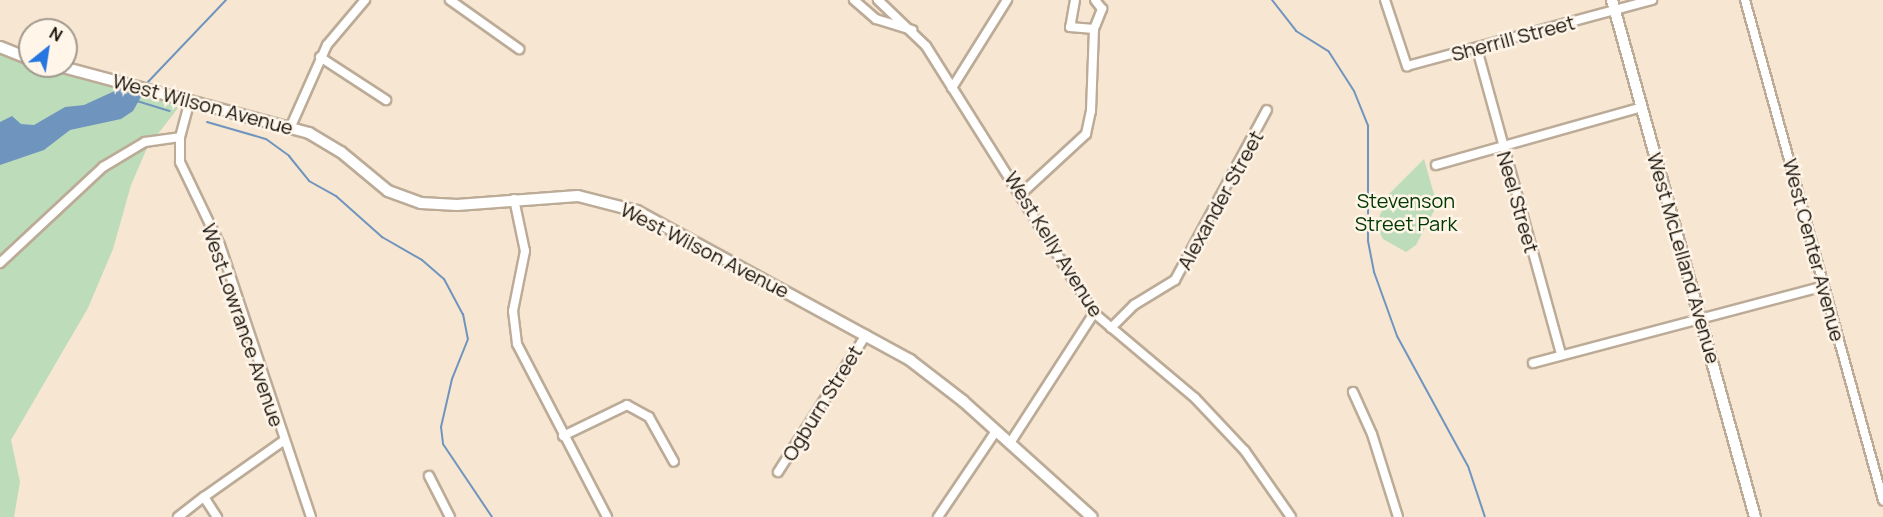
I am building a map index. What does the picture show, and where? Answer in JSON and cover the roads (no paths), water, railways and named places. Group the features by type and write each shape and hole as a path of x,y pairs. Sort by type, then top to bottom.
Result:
{"street":[{"path":"291,126 320,57 365,0"},
{"path":"450,0 519,49"},
{"path":"854,0 876,18 913,30"},
{"name":"West Kelly Avenue","path":"878,0 913,30 1022,193 1094,313 1195,398 1245,451 1291,517"},
{"path":"952,88 1007,0"},
{"path":"1075,0 1070,27 1094,29"},
{"path":"1022,193 1086,134 1090,111 1094,29 1101,9 1095,0"},
{"name":"Sherrill Street","path":"1385,0 1407,66 1477,49 1614,5 1652,0"},
{"name":"West Center Avenue","path":"1745,0 1883,500"},
{"name":"West McLelland Avenue","path":"1614,5 1755,517"},
{"path":"0,47 18,54"},
{"name":"Neel Street","path":"1477,49 1562,355"},
{"path":"320,57 386,100"},
{"name":"West Wilson Avenue","path":"78,71 291,126 327,142 375,182 403,197 438,205 578,196 637,211 866,335 940,382 1092,517"},
{"name":"West Lowrance Avenue","path":"190,100 180,137 185,177 220,246 283,441 311,517"},
{"path":"1436,165 1642,107"},
{"name":"Alexander Street","path":"1111,328 1134,305 1175,280 1267,110"},
{"path":"0,263 104,167 145,142 180,137"},
{"path":"514,199 525,251 513,311 514,334 563,436 607,517"},
{"path":"1533,363 1824,286"},
{"path":"1010,443 1094,313"},
{"name":"Ogburn Street","path":"778,472 866,335"},
{"path":"1353,392 1372,434 1398,517"},
{"path":"563,436 627,405 650,417 674,462"},
{"path":"938,517 996,431"},
{"path":"178,517 283,441"},
{"path":"429,476 450,517"},
{"path":"204,496 217,517"}],"water":[{"path":"119,89 142,95 133,111 121,119 70,130 44,150 0,165 0,122 12,116 21,124 34,125 65,107 84,105"}],"waterway":[{"path":"146,84 226,0"},
{"path":"1272,0 1296,31 1329,52 1354,91 1368,126 1368,241 1374,272 1397,336 1468,466 1485,517"},
{"path":"137,101 169,111"},
{"path":"207,122 266,139 289,156 309,181 336,196 382,237 422,260 444,279 463,314 468,339 452,379 441,427 443,444 492,517"}],"park label":[{"name":"Stevenson Street Park","path":"1406,212"}]}
